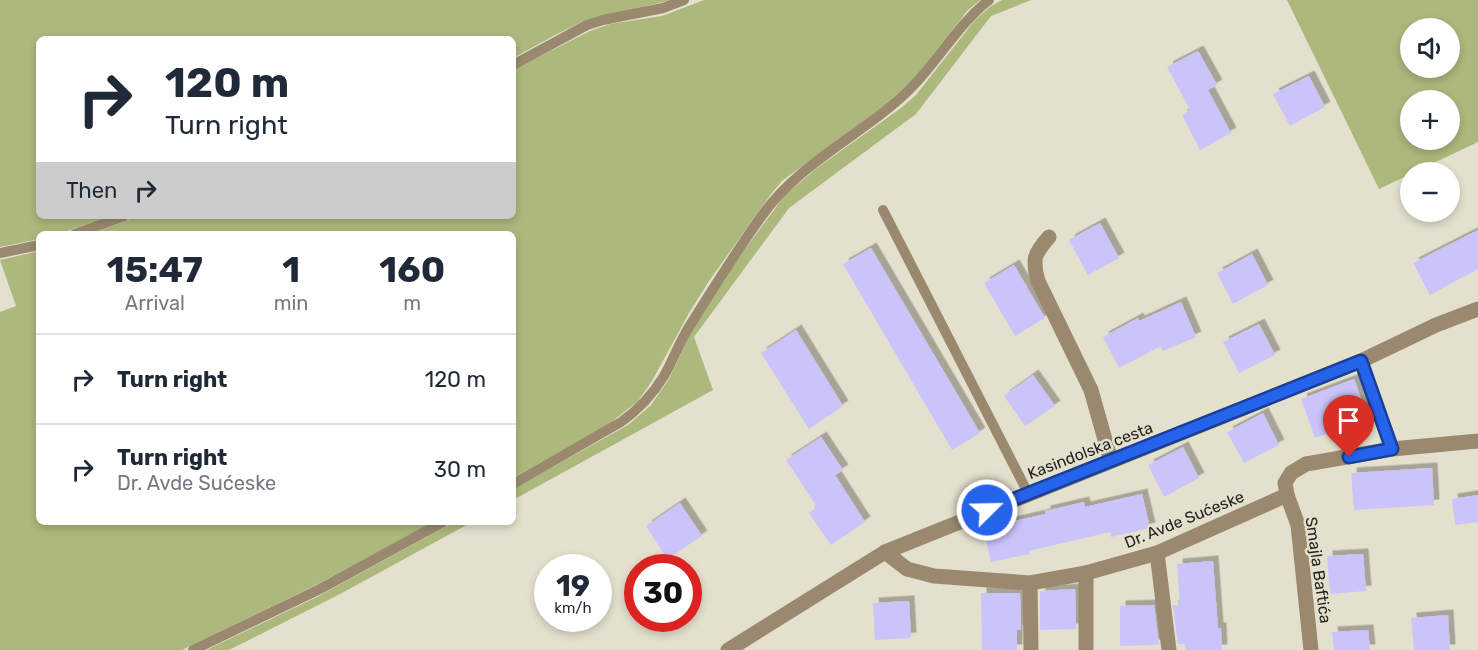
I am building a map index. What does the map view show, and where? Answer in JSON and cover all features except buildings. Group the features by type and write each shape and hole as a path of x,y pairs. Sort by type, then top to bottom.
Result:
{"street":[{"path":"1049,237 1038,249 1034,264 1036,273 1091,390 1111,461"},
{"name":"Kasindolska cesta","path":"728,650 885,552 1361,361 1436,325 1478,309"},
{"path":"1287,495 1285,483 1291,473 1306,464 1392,449 1478,441"},
{"name":"Dr. Avde Sućeske","path":"885,552 907,569 934,576 1030,583 1086,573 1157,553 1287,495"},
{"name":"Smajla Baftića","path":"1287,495 1298,525 1311,650"},
{"path":"1157,553 1169,650"},
{"path":"1086,573 1086,650"},
{"path":"1030,583 1031,650"}],"lane":[{"path":"516,63 587,25 663,8 684,0"},
{"path":"516,482 635,412 664,375 687,330 761,216 775,199 808,167 889,108 912,87 976,10 989,0"},
{"path":"883,210 1028,493"},
{"path":"83,231 116,219"},
{"path":"0,253 36,246"},
{"path":"1361,361 1392,449"},
{"path":"193,650 320,590 438,525"}],"green space":[{"path":"0,0 671,0 584,21 516,56 516,36 36,36 36,219 101,219 67,231 36,231 36,240 0,247"},
{"path":"704,0 980,0 967,11 914,79 872,116 783,180 771,194 709,281 652,381 638,401 610,423 516,476 516,231 99,231 130,219 516,219 516,68 590,31 610,24 662,16"},
{"path":"1002,0 1031,0 991,16 916,114 789,208 694,337 713,390 516,498 516,487 628,425 651,405 669,379 692,330 729,271 785,195 817,168 916,95 975,20"},
{"path":"1287,0 1478,0 1478,142 1436,162 1400,162 1400,179 1379,189"},
{"path":"36,252 36,525 428,525 316,585 182,650 0,650 0,312 16,306 0,260"},
{"path":"449,525 466,525 340,594 233,648 206,650 317,597"}],"route":[{"path":"987,510 1361,361 1392,449 1349,457"}]}
